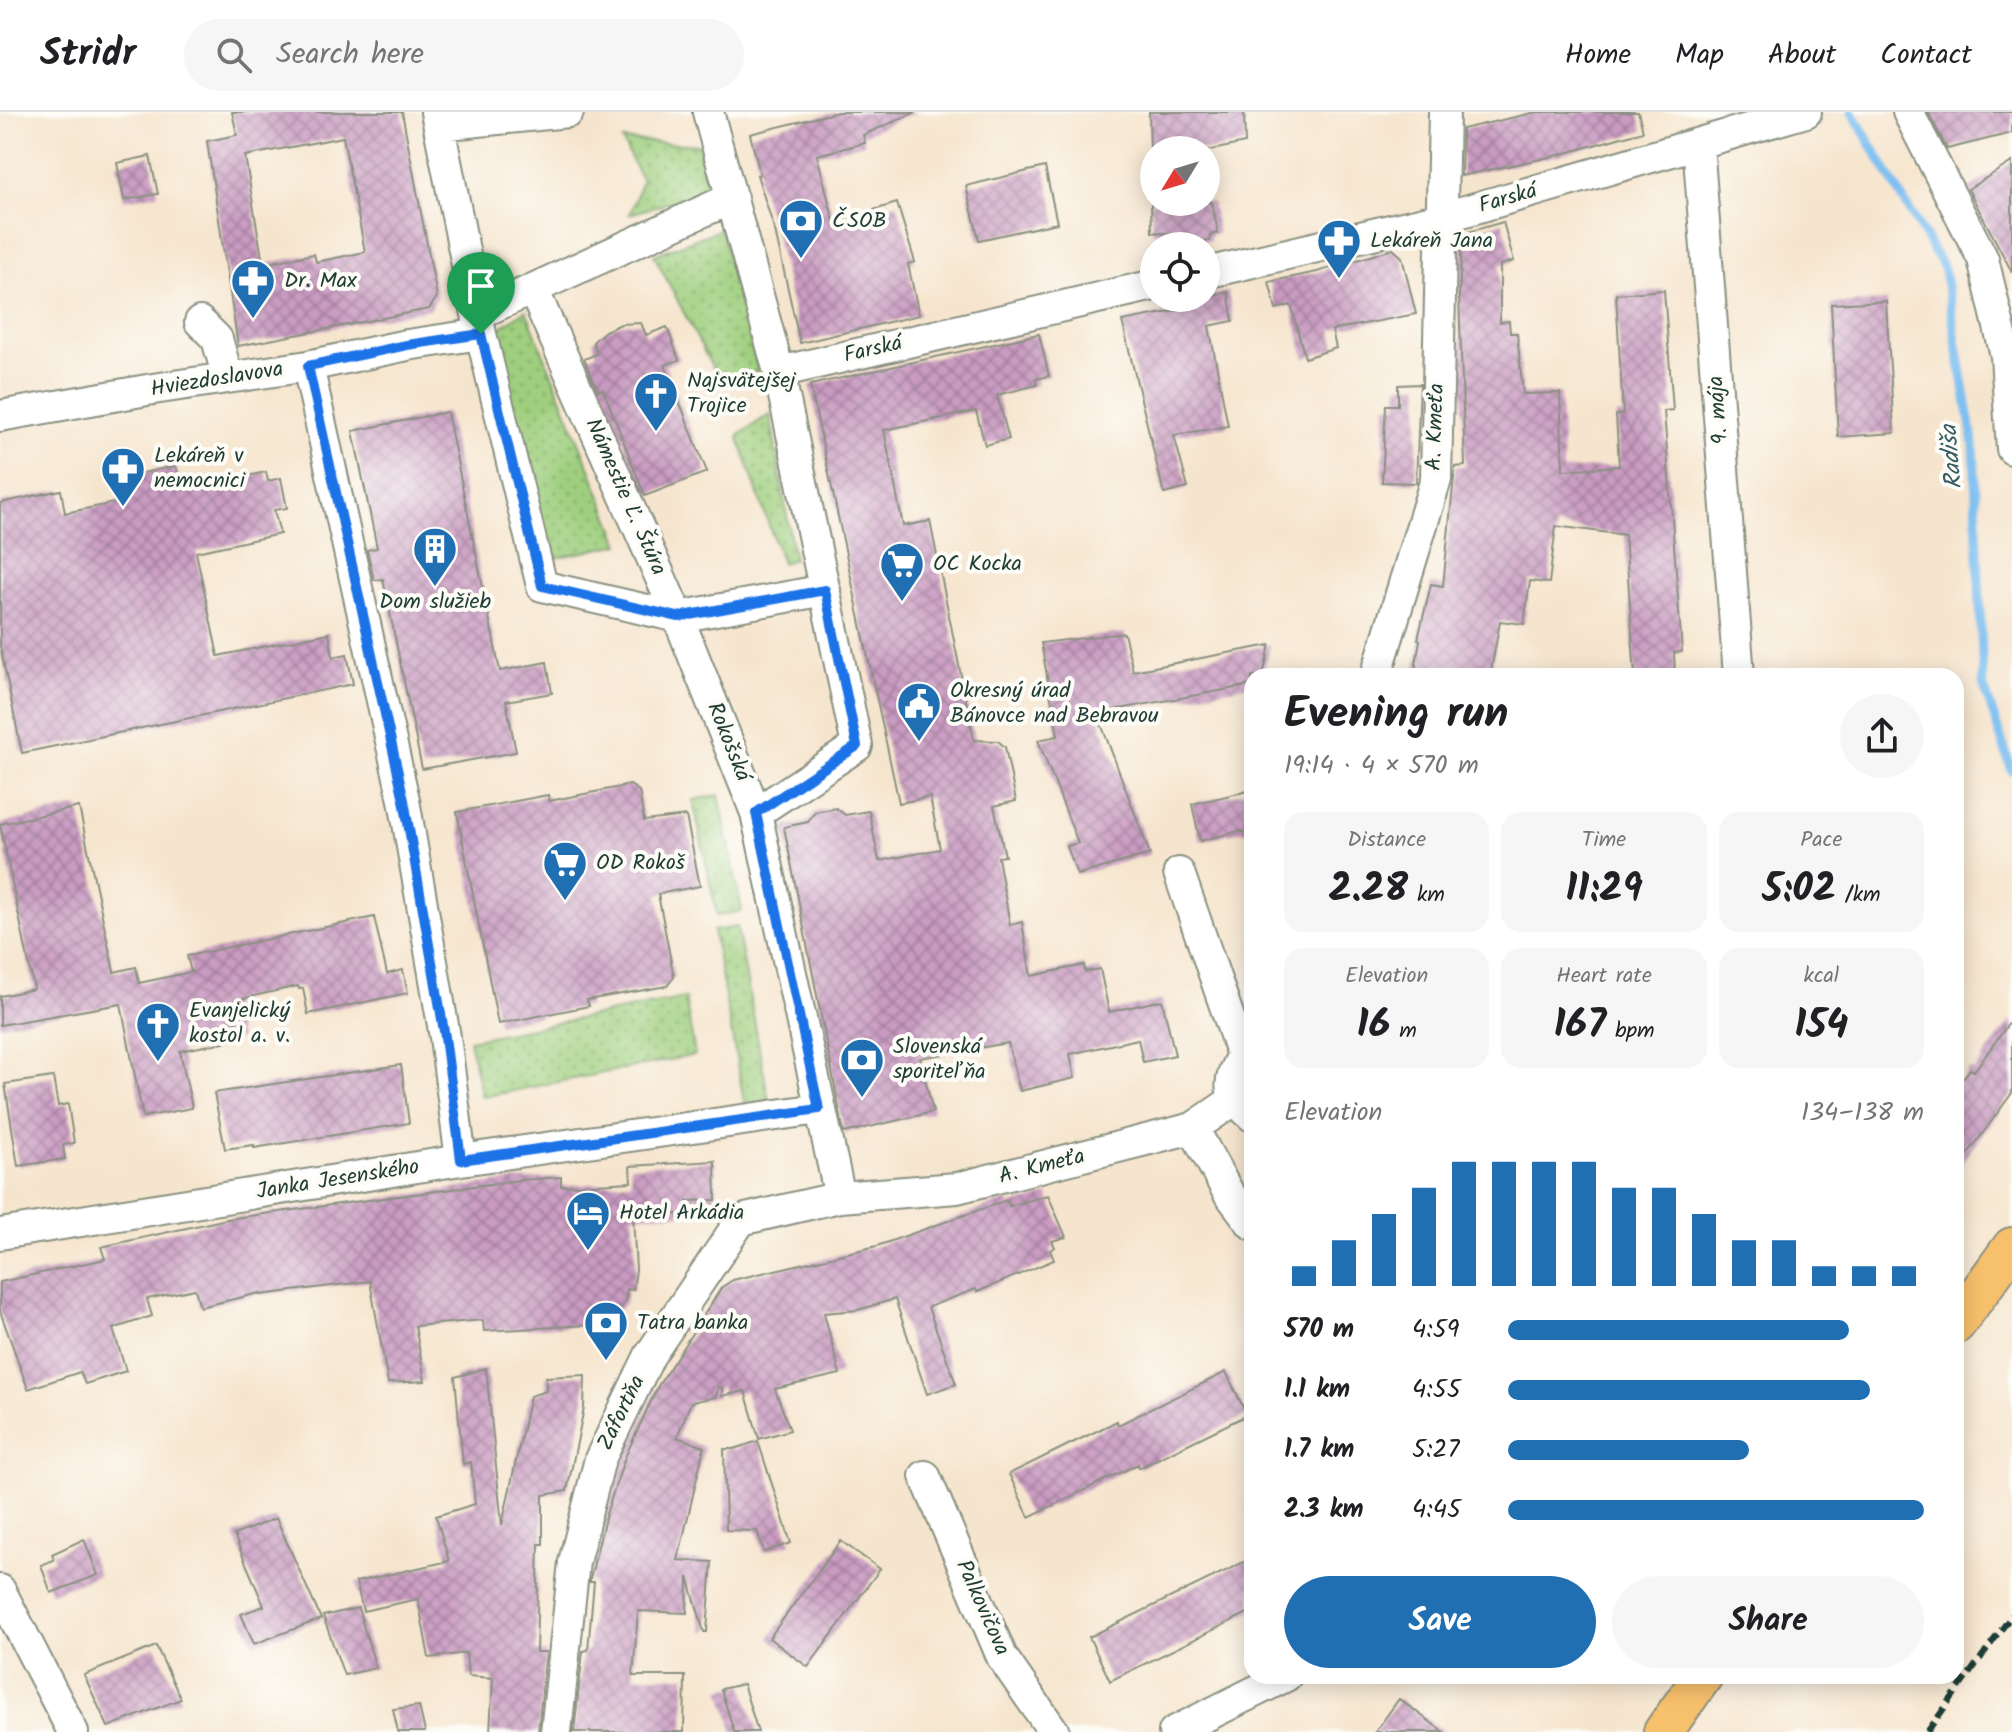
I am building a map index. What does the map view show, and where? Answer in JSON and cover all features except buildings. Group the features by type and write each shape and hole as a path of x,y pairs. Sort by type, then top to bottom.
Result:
{"main road":[{"path":"1964,1313 2012,1247"},
{"path":"1663,1732 1697,1684"}],"street":[{"path":"438,119 568,112"},
{"path":"708,112 779,372 857,746 756,813"},
{"name":"A. Kmeťa","path":"1378,668 1436,479 1444,112"},
{"name":"Farská","path":"1220,270 1441,218 1806,112"},
{"path":"1908,112 1983,259 2006,356 2012,449"},
{"name":"Námestie Ľ. Štúra","path":"438,119 480,324 542,586 678,617"},
{"name":"9. mája","path":"1698,144 1738,668"},
{"name":"Hviezdoslavova","path":"0,416 308,366 407,345 480,324 533,289 732,198"},
{"name":"Farská","path":"779,372 1140,288"},
{"name":"Námestie Ľ. Štúra","path":"533,289 678,617"},
{"path":"200,322 217,339 228,378"},
{"path":"308,366 394,752 445,1037 461,1160"},
{"path":"678,617 825,590"},
{"name":"Rokošská","path":"678,617 756,813 840,1197"},
{"path":"1179,873 1244,1046"},
{"name":"A. Kmeťa","path":"840,1197 957,1188 1193,1128 1243,1108 1230,1077 1244,1058"},
{"name":"Janka Jesenského","path":"0,1234 461,1160 819,1109"},
{"path":"1193,1128 1228,1192 1244,1213"},
{"name":"Záfortňa","path":"556,1732 574,1562 600,1459 650,1355 741,1220 840,1197"},
{"name":"Palkovičova","path":"925,1476 1002,1657 1054,1732"},
{"path":"0,1590 73,1732"},
{"path":"1174,1732 1270,1684"}],"green space":[{"path":"622,140 699,145 708,191 630,214 642,180"},
{"path":"721,229 758,371 720,382 654,255"},
{"path":"526,310 620,544 551,559 493,333"},
{"path":"770,414 794,559 782,563 738,436"},
{"path":"719,795 742,911 717,916 693,800"},
{"path":"737,927 770,1107 746,1112 713,931"},
{"path":"685,998 695,1055 482,1097 469,1040"}],"waterway":[{"name":"Radiša","path":"1852,112 1944,269 1974,445 1983,684 2012,771"}],"railway":[{"path":"1964,1681 2012,1615"},
{"path":"1927,1732 1962,1684"}],"place":[{"name":"ČSOB","path":"801,260"},
{"name":"Lekáreň Jana","path":"1339,280"},
{"name":"Dr. Max","path":"253,320"},
{"name":"Najsvätejšej Trojice","path":"656,433"},
{"name":"Lekáreň v nemocnici","path":"123,508"},
{"name":"Dom služieb","path":"435,588"},
{"name":"OC Kocka","path":"902,603"},
{"name":"Okresný úrad Bánovce nad Bebravou","path":"919,743"},
{"name":"OD Rokoš","path":"565,902"},
{"name":"Evanjelický kostol a. v.","path":"158,1063"},
{"name":"Slovenská sporiteľňa","path":"862,1099"},
{"name":"Hotel Arkádia","path":"588,1252"},
{"name":"Tatra banka","path":"606,1362"}],"route":[{"path":"481,334 542,586 678,617 825,590 857,746 756,813 819,1109 461,1160 445,1037 404,800 308,366 407,345 481,334"}]}
